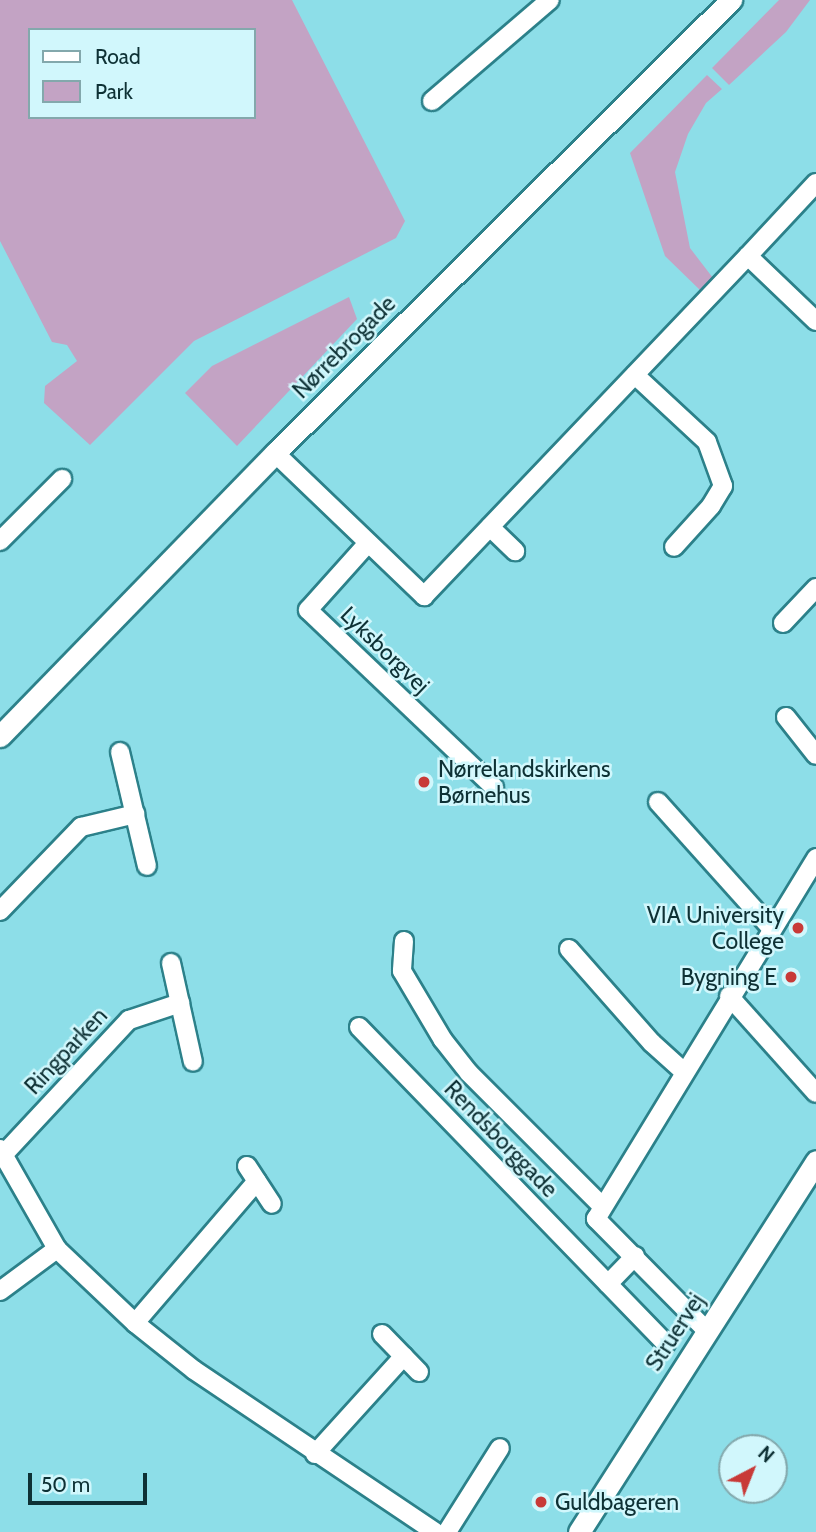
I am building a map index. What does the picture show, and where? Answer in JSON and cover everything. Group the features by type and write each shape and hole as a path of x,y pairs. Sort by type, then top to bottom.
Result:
{"street":[{"path":"432,101 550,0"},
{"name":"Nørrebrogade","path":"0,736 275,453 731,0"},
{"path":"275,453 424,596 816,183"},
{"path":"748,256 816,321"},
{"path":"635,375 706,442 723,486 711,506 674,547"},
{"path":"0,541 62,480"},
{"path":"490,527 515,551"},
{"name":"Lyksborgvej","path":"368,543 308,610 494,787"},
{"path":"783,623 816,588"},
{"path":"786,717 816,755"},
{"path":"120,752 147,866"},
{"path":"658,802 771,928"},
{"path":"0,911 82,827 135,814"},
{"path":"601,1205 816,858"},
{"name":"Rendsborggade","path":"404,941 402,971 443,1040 469,1073 601,1205 596,1219 707,1331"},
{"path":"569,949 682,1071"},
{"path":"171,963 193,1062"},
{"path":"729,996 816,1093"},
{"name":"Ringparken","path":"180,1003 129,1020 1,1152 57,1249 135,1323 194,1370 315,1454 435,1532"},
{"name":"Rendsborggade","path":"359,1027 666,1344"},
{"name":"Struervej","path":"579,1532 816,1161"},
{"path":"135,1323 252,1174 272,1204"},
{"path":"0,1291 57,1249"},
{"path":"608,1284 635,1256"},
{"path":"382,1334 419,1373"},
{"path":"315,1454 404,1356"},
{"path":"447,1532 500,1448"}],"green space":[{"path":"0,0 292,0 405,221 396,238 194,341 90,445 44,403 45,386 77,361 67,345 52,342 0,241"},
{"path":"779,0 810,0 786,32 729,85 712,68"},
{"path":"707,75 722,89 706,103 688,134 675,172 690,248 713,278 702,292 665,256 630,153"},
{"path":"349,297 357,319 237,446 185,393 212,366"}],"place":[{"name":"Nørrelandskirkens Børnehus","path":"424,782"},
{"name":"VIA University College","path":"798,928"},
{"name":"Bygning E","path":"791,977"},
{"name":"Guldbageren","path":"541,1502"}]}
